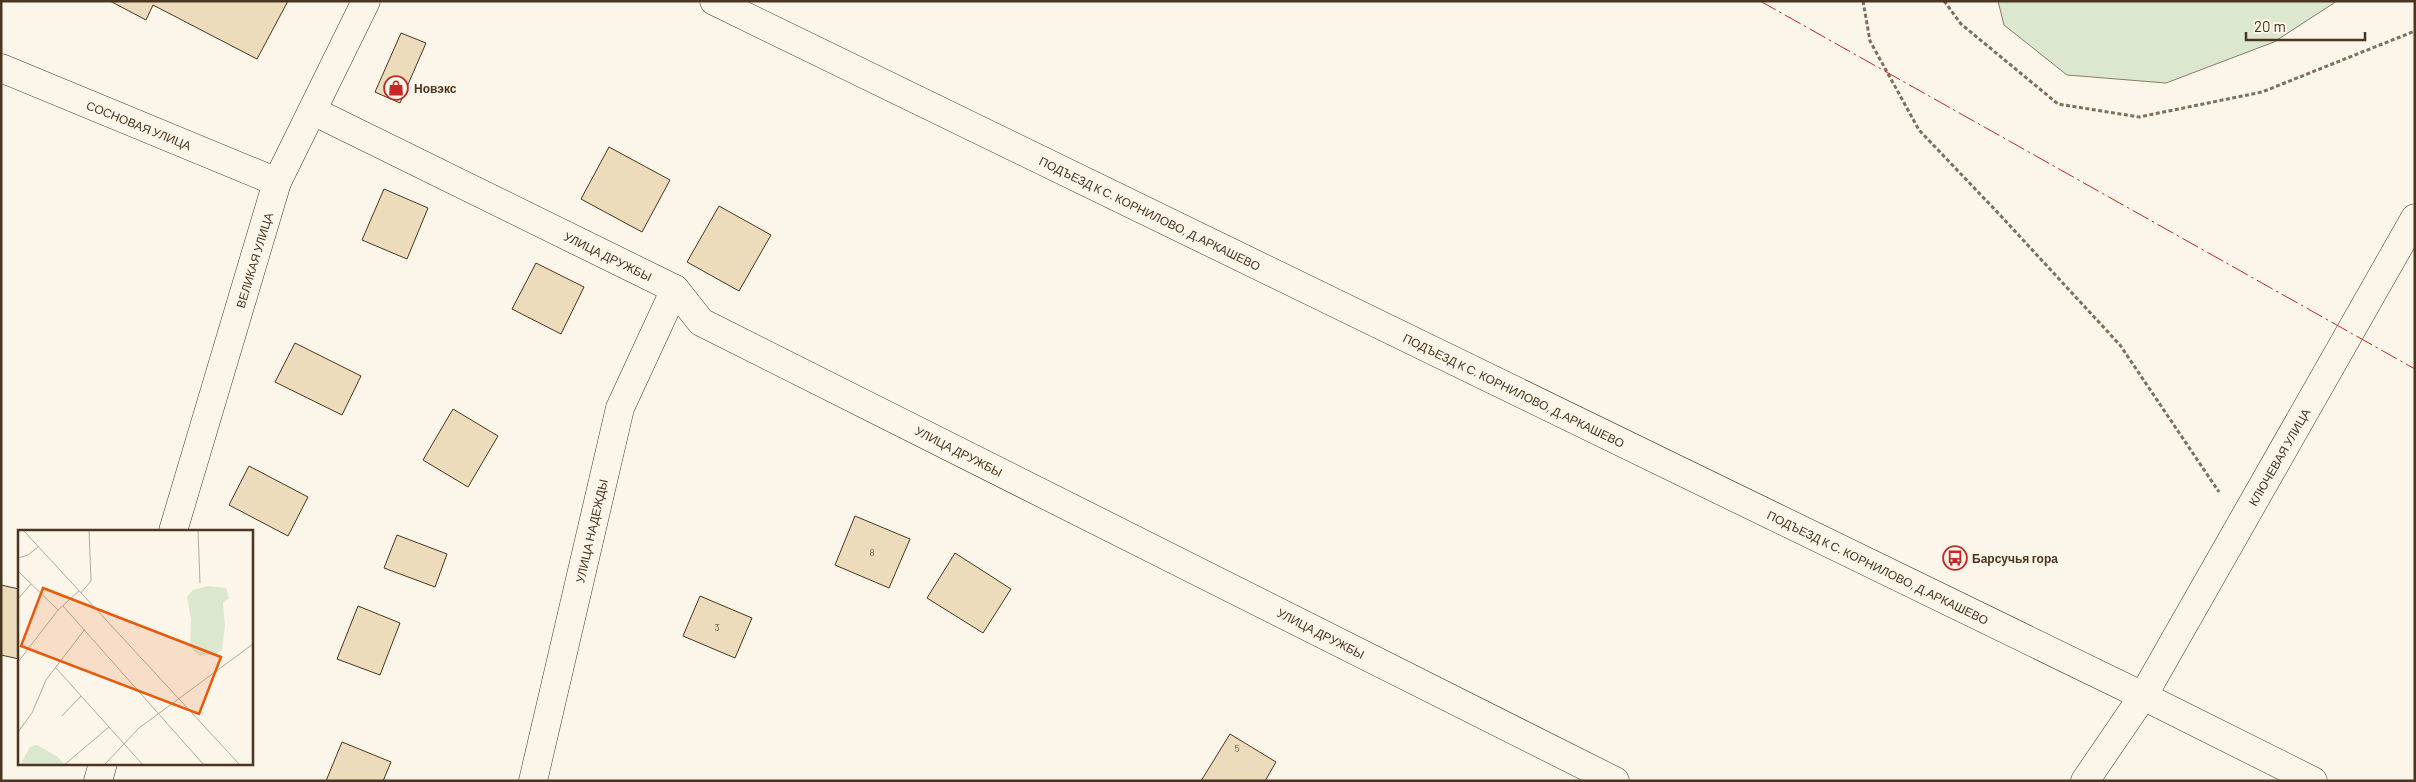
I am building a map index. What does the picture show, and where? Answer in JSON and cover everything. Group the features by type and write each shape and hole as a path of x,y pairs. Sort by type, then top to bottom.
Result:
{"street":[{"name":"ВЕЛИКАЯ УЛИЦА","path":"173,530 278,182 366,1"},
{"name":"ПОДЪЕЗД К С. КОРНИЛОВО, Д.АРКАШЕВО","path":"714,1 2143,696 2312,781"},
{"name":"СОСНОВАЯ УЛИЦА","path":"1,68 278,182"},
{"name":"УЛИЦА ДРУЖБЫ","path":"313,111 675,289 701,322 1615,781"},
{"name":"КЛЮЧЕВАЯ УЛИЦА","path":"2085,781 2143,696 2415,218"},
{"name":"УЛИЦА НАДЕЖДЫ","path":"533,781 620,408 675,289"},
{"path":"98,781 103,764"}],"path":[{"path":"1863,1 1870,41 1919,130 2120,345 2241,524"},
{"path":"1944,1 1961,24 2058,104 2139,117 2262,92 2415,31"}],"green space":[{"path":"1998,1 2337,1 2274,42 2166,83 2067,75 2004,25"}],"building":[{"path":"110,1 288,1 257,59 153,5 146,20"},
{"path":"401,33 426,43 400,103 375,92"},
{"path":"609,147 670,180 642,232 581,199"},
{"path":"384,189 428,208 407,259 362,240"},
{"path":"719,206 771,235 739,291 687,262"},
{"path":"536,263 584,287 561,334 512,309"},
{"path":"295,343 361,376 342,415 275,382"},
{"path":"453,409 498,436 468,487 423,460"},
{"path":"249,466 308,497 288,536 229,505"},
{"path":"855,516 910,539 889,588 835,565"},
{"path":"397,535 447,554 435,587 384,568"},
{"path":"955,553 1011,589 983,633 927,598"},
{"path":"1,585 18,589 18,659 1,655"},
{"path":"700,596 752,618 735,658 683,636"},
{"path":"358,606 400,623 380,675 337,659"},
{"path":"1230,734 1276,762 1265,781 1201,781"},
{"path":"342,742 391,762 383,781 326,781"}],"power":[{"path":"1760,1 2415,369"}],"place":[{"name":"Новэкс","path":"396,88"},
{"name":"Барсучья гора","path":"1955,558"}]}
